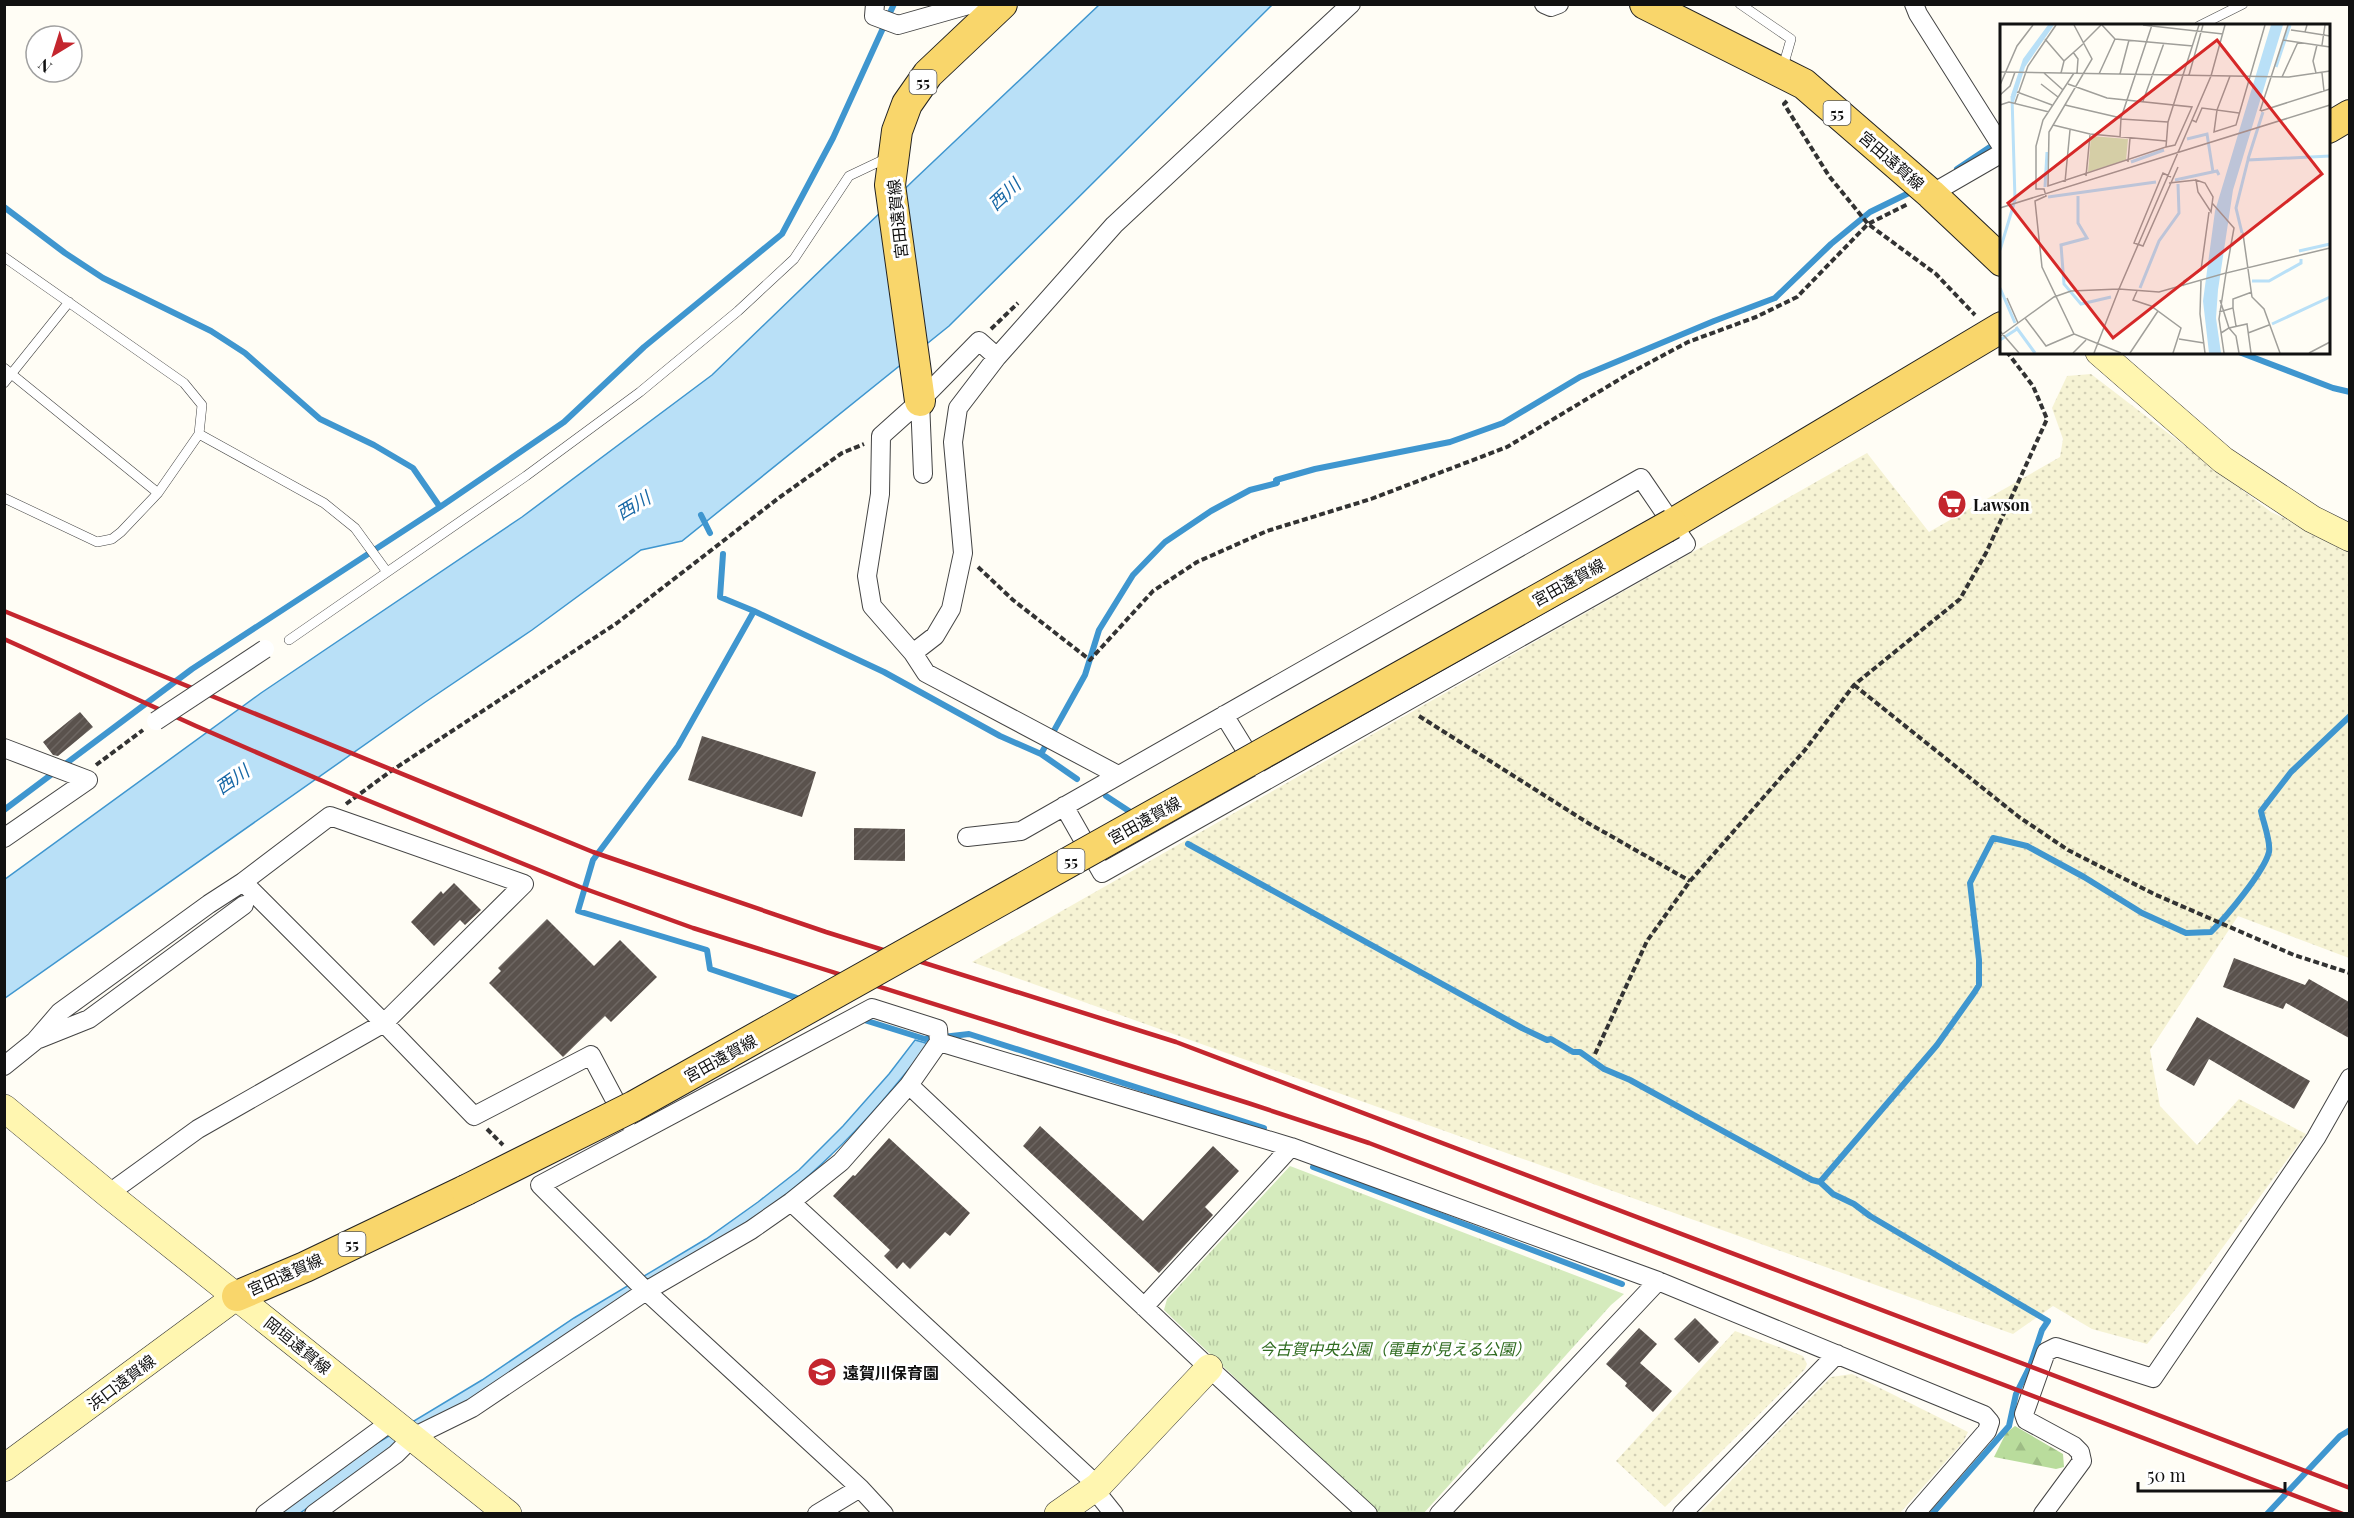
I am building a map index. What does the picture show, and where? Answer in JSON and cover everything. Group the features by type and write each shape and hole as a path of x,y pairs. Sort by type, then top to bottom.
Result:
{"main road":[{"name":"宮田遠賀線","path":"920,401 890,185 897,131 907,104 928,74 1002,4"},
{"name":"宮田遠賀線","path":"1645,4 1793,77 1931,194 2000,260"},
{"path":"2330,127 2349,115"},
{"name":"宮田遠賀線","path":"237,1296 305,1267 466,1190 634,1106 1672,524 1991,324"},
{"path":"2102,354 2223,460 2312,519 2349,538"},
{"name":"岡垣遠賀線","path":"4,1108 508,1514"},
{"name":"浜口遠賀線","path":"4,1468 237,1296"},
{"path":"1058,1514 1096,1488 1209,1368"}],"street":[{"path":"875,4 874,16 898,25 972,4"},
{"path":"913,653 935,636 951,609 963,553 953,442 958,408 997,357 1114,225 1351,4"},
{"path":"1544,4 1551,7 1559,4"},
{"path":"1914,4 2000,145"},
{"path":"1931,194 2000,154"},
{"path":"997,357 979,341 920,401 881,436 880,494 867,576 872,606 913,653 926,673 1118,775"},
{"path":"920,401 923,474"},
{"path":"968,837 1021,831 1064,806 1118,775 1641,478 1686,544 1102,873 1064,806"},
{"path":"156,721 264,649"},
{"path":"1224,715 1265,782"},
{"path":"4,748 88,780 4,838"},
{"path":"4,1066 34,1041 60,1012 243,882 330,816 524,884 384,1023 198,1129 108,1194"},
{"path":"243,882 474,1116 591,1055 633,1135"},
{"path":"34,1041 89,1019 244,905"},
{"path":"265,1514 403,1429 472,1408 646,1291 751,1230 841,1162 909,1085 939,1042 938,1029 872,1008 540,1185 646,1291 860,1488 884,1514"},
{"path":"939,1042 1291,1147 1658,1281 1984,1415 1990,1422 1988,1431 1915,1514"},
{"path":"2043,1514 2082,1461 2080,1452 2074,1446 2026,1420 2024,1414 2046,1352 2056,1347 2153,1378 2316,1138 2349,1078"},
{"path":"909,1085 1209,1368 1368,1514"},
{"path":"1144,1307 1291,1147"},
{"path":"791,1202 1096,1488 1114,1514"},
{"path":"1439,1514 1658,1281"},
{"path":"1682,1514 1837,1354"},
{"path":"314,1514 396,1454 403,1429"},
{"path":"817,1514 860,1488"}],"lane":[{"path":"1740,4 1791,39 1793,77"},
{"path":"2203,24 2243,4"},
{"path":"289,640 385,569 535,469 640,392 738,311 794,259 849,176 894,155"},
{"path":"4,257 184,383 202,405 199,434 158,493 112,539 97,542 4,498"},
{"path":"4,382 8,371 69,302"},
{"path":"8,371 158,493"},
{"path":"199,434 324,502 355,528 385,569"}],"path":[{"path":"1793,77 1784,104 1829,176 1868,224 1936,274 1991,324"},
{"path":"963,553 1013,600 1090,660 1153,591 1197,562 1267,531 1371,499 1507,447 1630,373 1688,342 1756,317 1797,297 1868,224 1931,194"},
{"path":"1594,1054 1647,941 1689,881 1805,750 1854,685 1960,599 1986,553 2047,420 2033,387 2008,354"},
{"path":"330,816 391,771 617,623 780,497 842,453 881,436"},
{"path":"1854,685 2019,817 2068,850 2165,899 2294,955 2349,973"},
{"path":"1402,705 1588,823 1689,881"},
{"path":"94,766 156,721"}],"shaded area":[{"path":"2091,374 2271,512 2349,548 2349,958 2238,916 2150,1050 2160,1106 2197,1145 2239,1099 2306,1134 2193,1288 2147,1344 2092,1329 2053,1306 2013,1334 972,962 1867,453 1929,532 2060,457 2063,439 2052,408 2067,376"},
{"path":"1735,1331 1803,1356 1807,1364 1805,1369 1665,1507 1616,1461"},
{"path":"1852,1374 1968,1432 1963,1442 1900,1513 1700,1513 1831,1377"}],"green space":[{"name":"今古賀中央公園（電車が見える公園）","path":"1290,1166 1624,1294 1611,1305 1423,1514 1377,1513 1164,1310 1167,1299"},
{"path":"2015,1426 2063,1454 2064,1467 2056,1469 1994,1457 2006,1433"}],"water":[{"name":"西川","path":"1099,5 1272,5 949,326 682,541 641,550 532,630 424,703 5,998 4,880 261,693 522,517 712,375"},
{"path":"915,1040 929,1044 857,1129 800,1183 745,1225 385,1455 300,1513 279,1514 364,1451 482,1380 574,1318 706,1239 758,1202 799,1170 843,1126 889,1074"}],"building":[{"path":"80,712 93,727 58,756 53,755 43,742"},
{"path":"702,736 816,772 802,817 688,780"},
{"path":"854,828 905,829 905,861 854,860"},
{"path":"454,883 481,910 465,925 460,920 434,946 411,922 441,891 443,894"},
{"path":"547,919 594,966 620,940 657,977 611,1022 605,1016 563,1057 489,983 501,971 498,968"},
{"path":"2234,958 2305,985 2309,979 2349,1002 2349,1038 2286,1003 2283,1009 2223,987"},
{"path":"2197,1017 2310,1081 2294,1109 2209,1059 2194,1086 2166,1070"},
{"path":"1040,1126 1143,1221 1213,1146 1239,1171 1205,1207 1213,1215 1159,1273 1023,1146"},
{"path":"889,1138 970,1213 950,1236 945,1232 910,1269 903,1262 897,1269 884,1256 890,1250 833,1196 853,1175 855,1176"},
{"path":"1695,1318 1719,1342 1699,1363 1674,1339"},
{"path":"1639,1328 1657,1344 1640,1363 1672,1391 1653,1412 1625,1386 1627,1383 1606,1364"}],"waterway":[{"path":"4,207 65,253 103,278 211,331 245,353 320,419 374,445 413,468 440,507 564,422 644,347 782,234 833,138 894,4"},
{"path":"1957,169 1996,143"},
{"path":"1041,754 1085,675 1099,630 1133,575 1165,542 1211,511 1250,490 1277,483 1276,480 1315,469 1450,442 1503,423 1580,377 1775,298 1831,244 1870,212 1913,191"},
{"path":"2244,354 2333,388 2350,392"},
{"path":"4,810 192,669 440,507"},
{"path":"701,515 710,533"},
{"path":"723,554 720,597 884,672 1000,736 1041,754 1077,779"},
{"path":"754,611 678,746 593,860 578,911 707,950 710,969 803,1000"},
{"path":"1820,1182 1937,1045 1979,985 1979,960 1970,883 1993,838 2027,846 2084,877 2142,913 2186,933 2211,932 2244,894 2266,861 2269,842 2261,811 2291,772 2350,716"},
{"path":"1106,796 1135,815"},
{"path":"1188,844 1522,1028 1547,1040 1551,1039 1573,1052 1580,1052 1604,1069 1630,1080 1812,1180 1820,1182 1833,1194 1854,1204 1870,1216 2048,1321 2042,1330 2030,1366 2016,1394 2009,1426 1932,1514"},
{"path":"861,1019 925,1039 969,1034 1264,1128"},
{"path":"1313,1167 1622,1284"},
{"path":"2267,1514 2340,1436 2350,1430"}],"railway":[{"path":"4,611 593,852 826,932 1176,1042 2350,1488"},
{"path":"4,639 357,796 580,887 693,928 1369,1143 2343,1514"}],"place":[{"name":"Lawson","path":"1952,504"},
{"name":"遠賀川保育園","path":"822,1372"}]}
